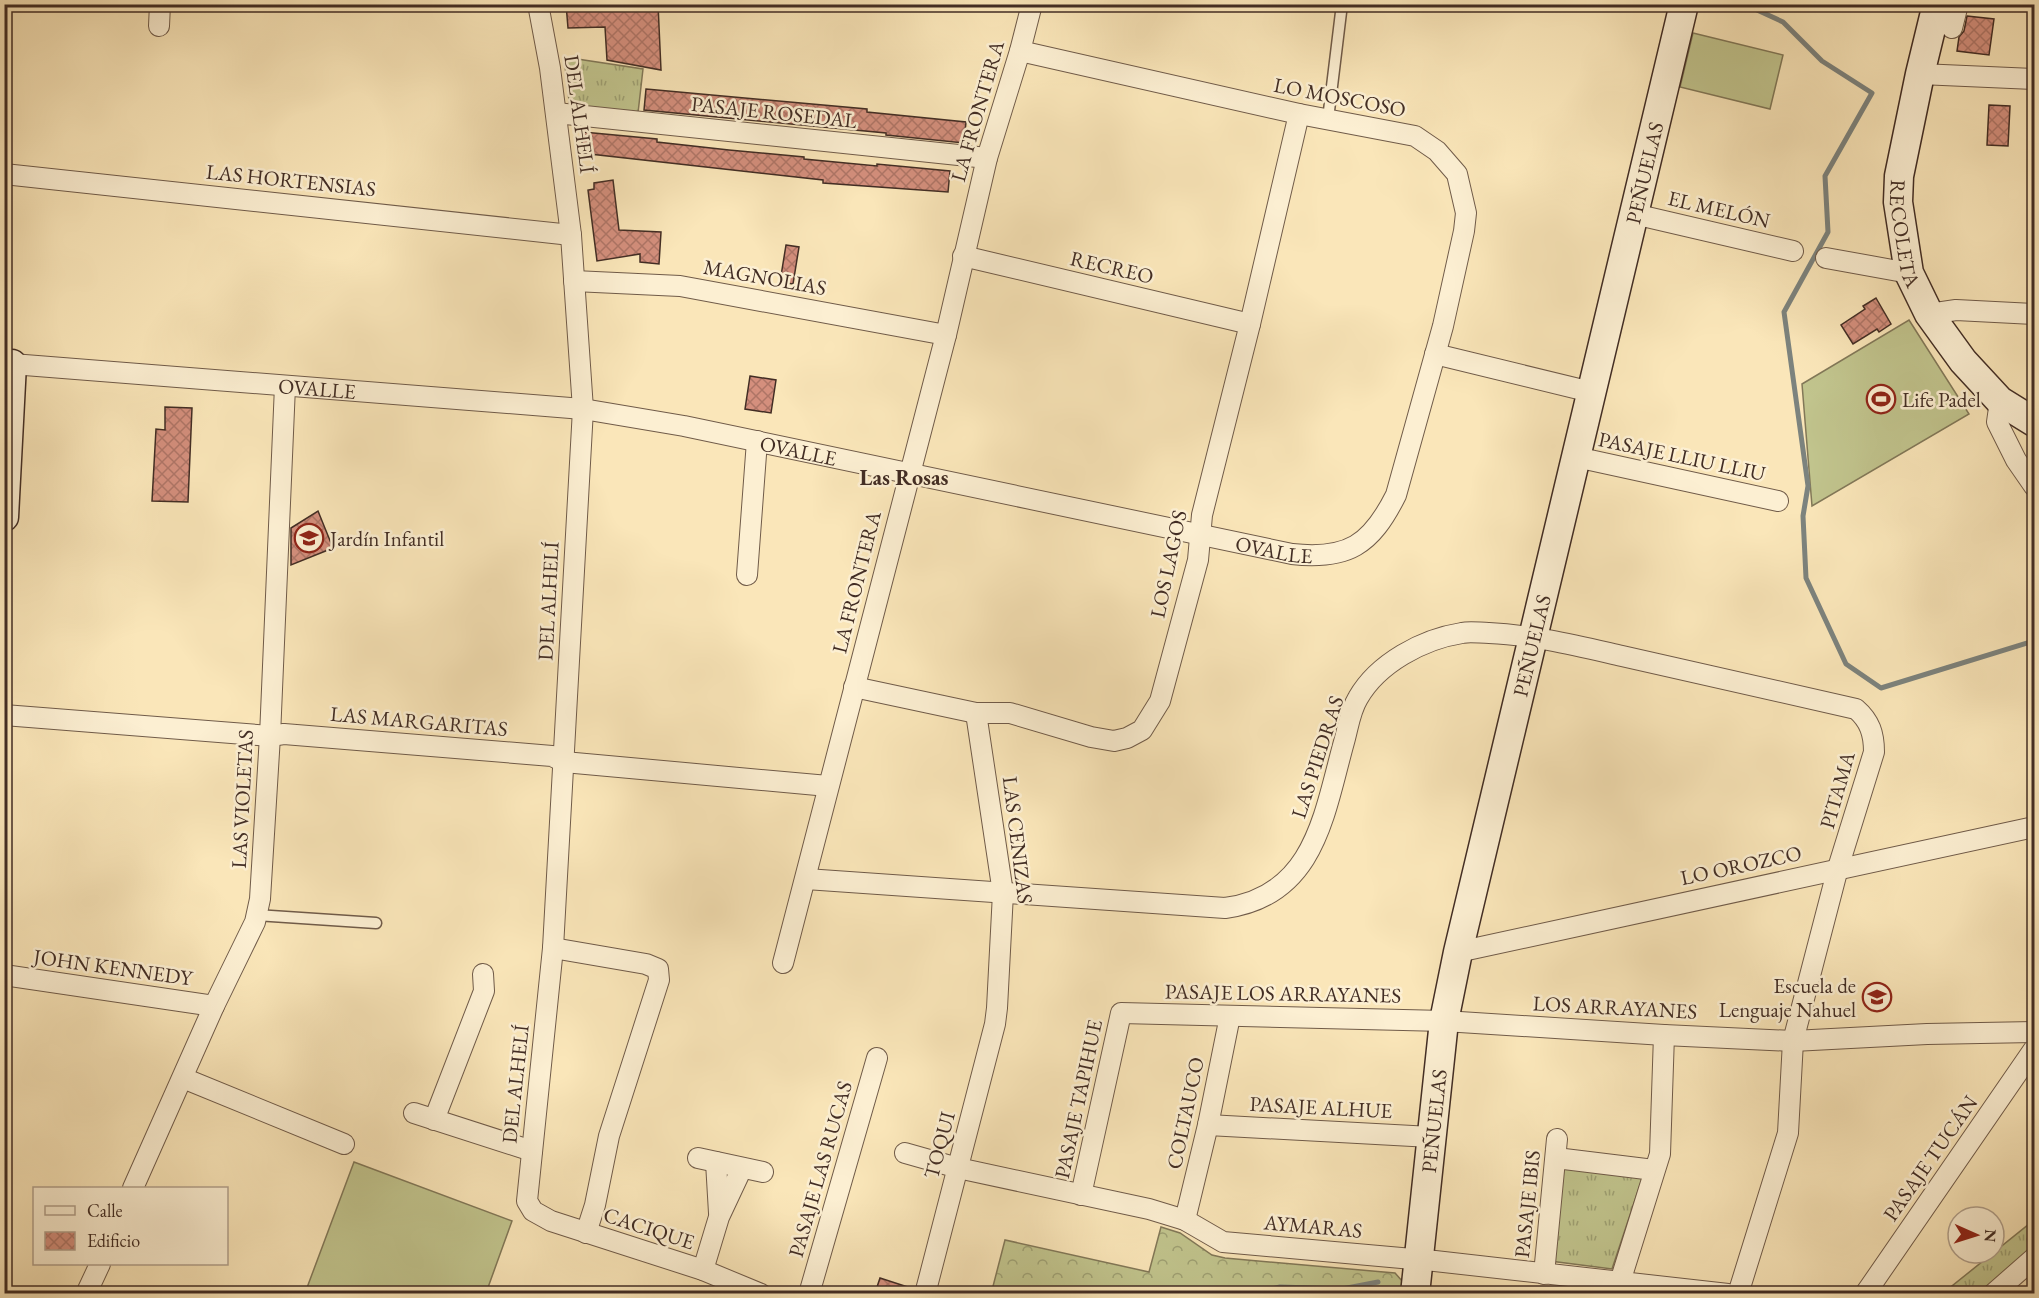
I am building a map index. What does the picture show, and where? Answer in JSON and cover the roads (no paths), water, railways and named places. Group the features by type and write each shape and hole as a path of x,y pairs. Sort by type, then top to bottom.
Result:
{"street":[{"path":"159,26 160,4"},
{"name":"DEL ALHELÍ","path":"527,1201 553,948 583,409 571,235 550,68 538,4"},
{"name":"LA FRONTERA","path":"783,963 946,335 987,158 1032,4"},
{"name":"PEÑUELAS","path":"1415,1293 1444,1021 1458,952 1684,4"},
{"name":"RECOLETA","path":"1937,4 1899,176 1898,202 1909,273 1929,314 1959,355 2000,401 2034,422"},
{"path":"1952,28 1958,4"},
{"name":"LO MOSCOSO","path":"1020,51 1299,114 1415,136 1437,151 1457,174 1466,213 1464,231 1435,354"},
{"path":"1920,74 2034,79"},
{"name":"PASAJE ROSEDAL","path":"556,113 987,158"},
{"name":"LOS LAGOS","path":"854,687 976,714 1010,714 1091,737 1114,741 1127,738 1142,730 1160,701 1198,560 1202,515 1299,114"},
{"name":"LAS HORTENSIAS","path":"4,174 571,235"},
{"name":"EL MELÓN","path":"1634,214 1793,251"},
{"name":"RECREO","path":"963,256 1250,324"},
{"path":"1826,258 1909,273"},
{"name":"MAGNOLIAS","path":"574,281 680,286 946,335"},
{"path":"1929,314 1956,310 2034,314"},
{"path":"1435,354 1591,392"},
{"name":"OVALLE","path":"8,364 583,409 684,426 909,472 1201,536 1310,556 1348,550 1364,541 1387,514 1396,495 1435,354"},
{"path":"4,517 8,364"},
{"name":"LAS VIOLETAS","path":"133,1187 256,915 260,899 270,736 285,386"},
{"path":"2000,401 1997,422 2016,460 2034,486"},
{"path":"747,575 757,441"},
{"name":"PASAJE LLIU LLIU","path":"1576,457 1778,501"},
{"name":"LAS PIEDRAS","path":"806,879 1225,908 1246,905 1266,896 1292,877 1309,853 1321,826 1357,699 1376,676 1404,653 1436,638 1464,632 1532,636 1856,709 1870,726"},
{"name":"LAS CENIZAS","path":"976,714 1003,894 997,1008"},
{"name":"LAS MARGARITAS","path":"4,715 270,736 284,734 552,756 564,762 828,786"},
{"name":"PITAMA","path":"1738,1293 1788,1133 1793,1041 1838,868 1874,752 1874,738 1870,726"},
{"name":"LO OROZCO","path":"1458,952 2034,827"},
{"path":"553,948 646,964 658,969 659,980 609,1136 595,1205 586,1233"},
{"path":"434,1120 484,991 483,974"},
{"name":"JOHN KENNEDY","path":"4,975 214,1006"},
{"name":"TOQUI","path":"925,1293 995,1024 997,1008"},
{"name":"PASAJE LOS ARRAYANES","path":"1121,1013 1444,1021"},
{"name":"PASAJE TAPIHUE","path":"1081,1195 1121,1013"},
{"name":"COLTAUCO","path":"1185,1220 1208,1125 1230,1016"},
{"name":"LOS ARRAYANES","path":"1444,1021 1793,1041 1927,1034 2034,1032"},
{"path":"1620,1282 1660,1154 1664,1035"},
{"name":"PASAJE TUCÁN","path":"1865,1293 2034,1049"},
{"name":"PASAJE LAS RUCAS","path":"809,1293 877,1058"},
{"path":"183,1078 344,1144"},
{"path":"446,1089 465,1130"},
{"path":"414,1113 532,1151"},
{"name":"PASAJE ALHUE","path":"1208,1125 1431,1137"},
{"name":"PASAJE IBIS","path":"1544,1274 1557,1139"},
{"name":"AYMARAS","path":"905,1154 958,1168 1149,1209 1185,1220 1223,1242 1728,1293"},
{"path":"1556,1158 1654,1170"},
{"path":"719,1217 707,1160 763,1172"},
{"path":"703,1270 719,1217 742,1168"},
{"name":"CACIQUE","path":"527,1201 533,1211 551,1221 703,1270 761,1293"},
{"path":"1993,1293 2034,1258"},
{"path":"86,1293 99,1265"}],"lane":[{"path":"1328,119 1342,4"},
{"path":"256,915 376,923"}],"waterway":[{"path":"1744,4 1783,22 1822,61 1872,93 1825,176 1828,232 1784,312 1808,486 1803,516 1806,578 1846,664 1881,688 2034,641"},
{"path":"1248,1294 1280,1287 1342,1289 1378,1282"}],"place":[{"name":"Life Padel","path":"1881,399"},
{"name":"Jardín Infantil","path":"309,538"},
{"name":"Escuela de Lenguaje Nahuel","path":"1877,997"}],"district":[{"name":"Las Rosas","path":"904,477"}]}
